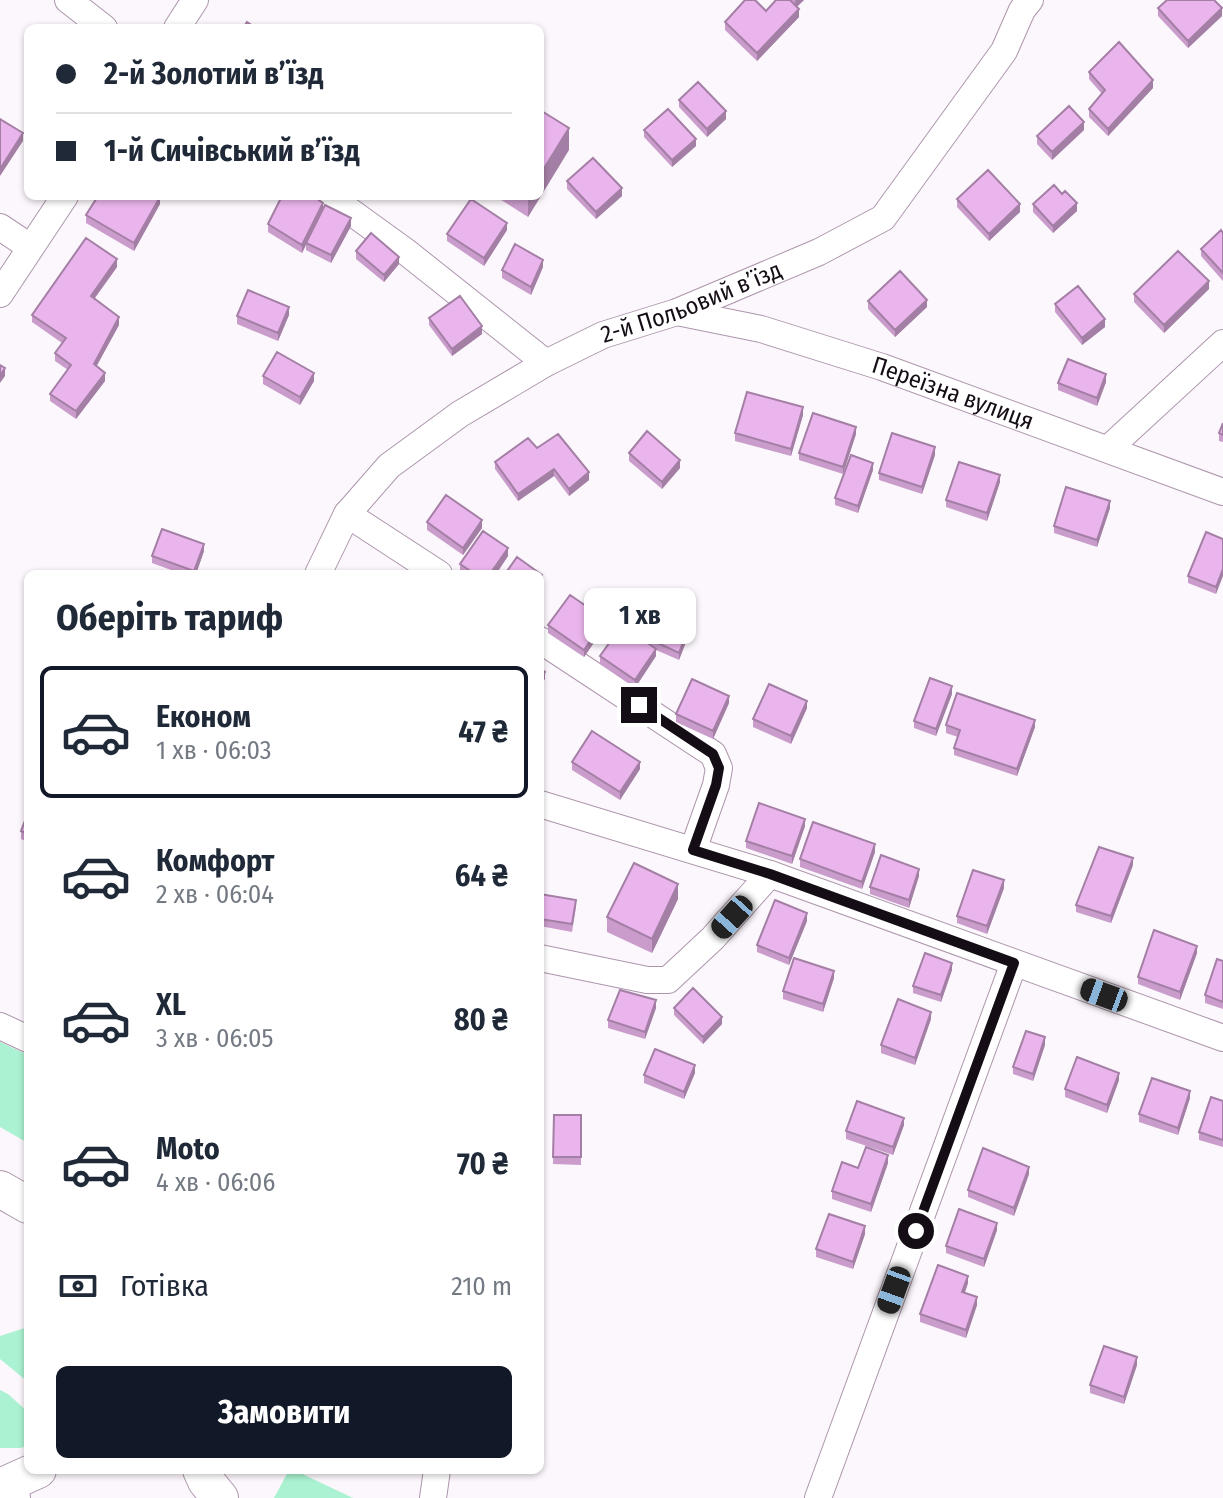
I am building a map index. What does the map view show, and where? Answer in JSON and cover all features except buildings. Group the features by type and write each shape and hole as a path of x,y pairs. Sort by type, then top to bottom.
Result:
{"main road":[{"path":"0,1189 24,1203"},
{"path":"0,1487 29,1474"},
{"path":"203,1474 220,1498"},
{"path":"0,1497 10,1498"}],"street":[{"path":"68,0 99,24"},
{"path":"180,24 195,0"},
{"name":"2-й Польовий в’їзд","path":"320,570 347,514 389,466 460,414 546,363 603,335 677,312 819,252 883,218 1004,51 1022,10 1030,0"},
{"path":"0,294 62,200"},
{"path":"335,200 405,251 546,363"},
{"path":"0,227 30,247"},
{"name":"Переїзна вулиця","path":"677,312 761,329 882,367 1223,492"},
{"path":"1108,449 1223,343"},
{"path":"347,514 433,570"},
{"path":"544,643 713,754 719,768 716,785 693,850"},
{"path":"544,805 770,874 1223,1038"},
{"path":"544,959 647,980 668,980 713,938 770,874"},
{"path":"818,1498 1014,963"},
{"path":"0,1026 24,1037"},
{"path":"433,1498 436,1474"}],"green space":[{"path":"0,1042 24,1053 24,1141 0,1127"},
{"path":"24,1328 24,1379 0,1359 0,1336"},
{"path":"0,1390 24,1408 24,1447 0,1448"},
{"path":"287,1474 302,1474 353,1498 274,1498"}],"route":[{"path":"639,705 713,754 719,768 693,850 770,874 1014,963 916,1231"}]}
